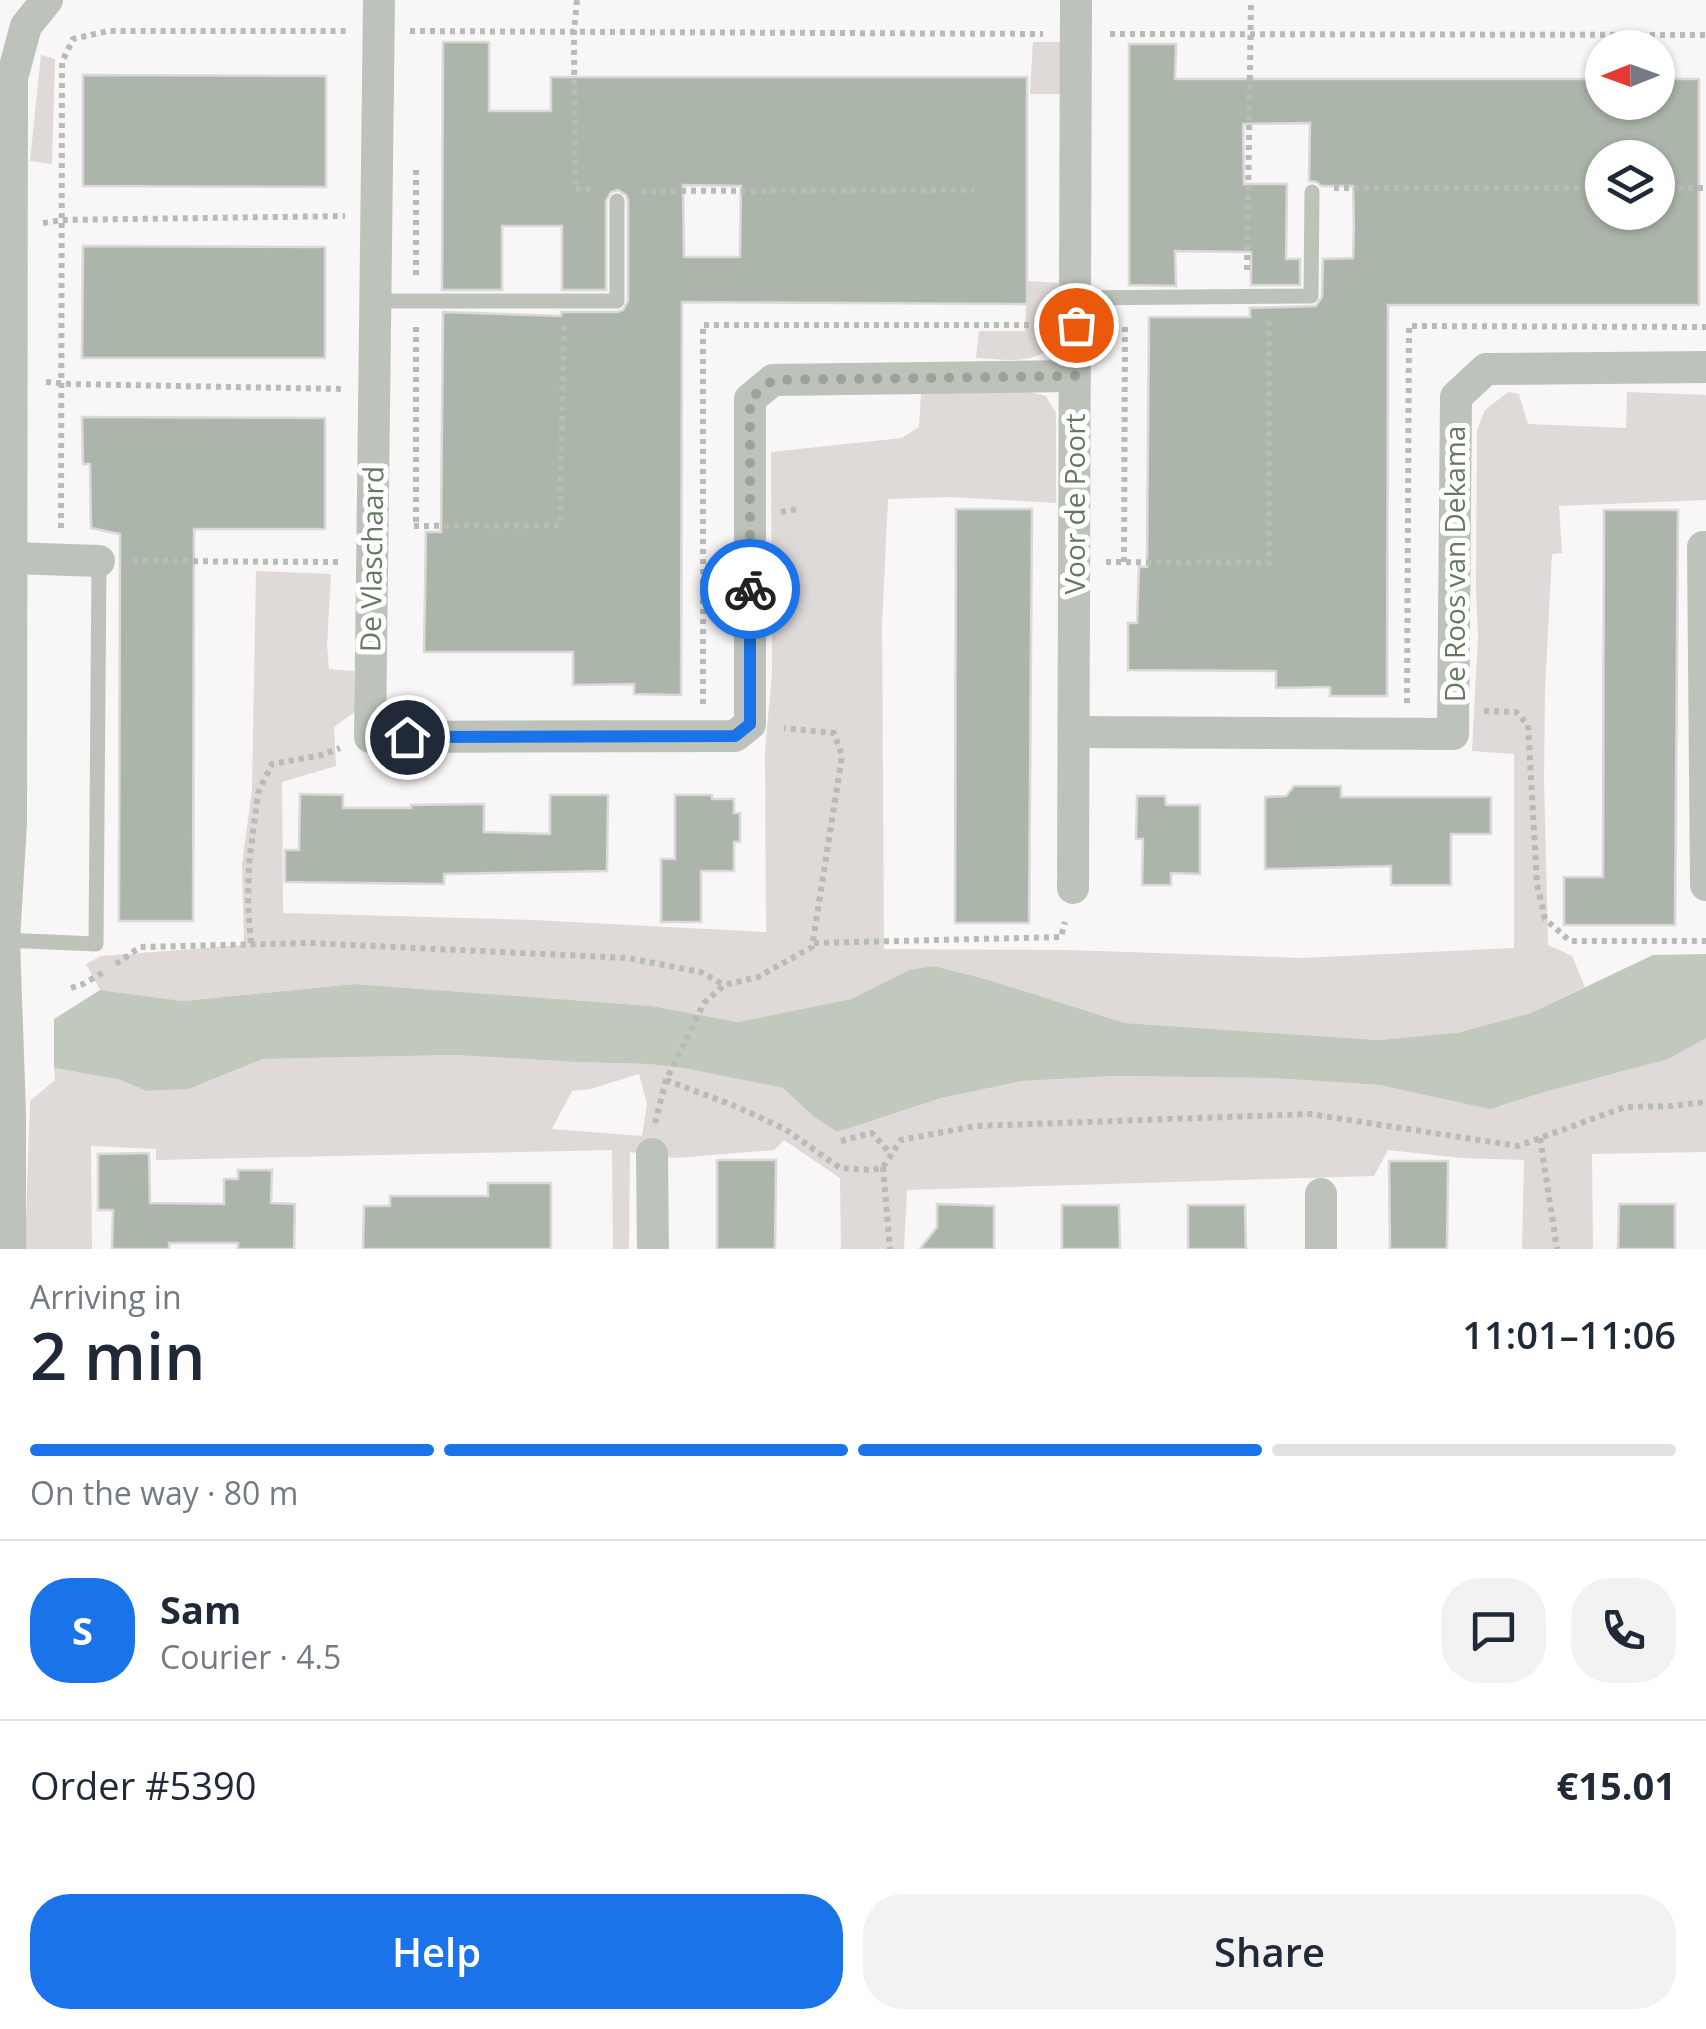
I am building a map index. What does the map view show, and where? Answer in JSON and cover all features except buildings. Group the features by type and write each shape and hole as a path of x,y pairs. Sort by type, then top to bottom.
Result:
{"street":[{"path":"10,1249 10,1113 2,940 11,823 11,558 6,523 12,379 12,78 26,26 48,0"},
{"name":"Voor de Poort","path":"1073,888 1076,0"},
{"name":"De Vlaschaard","path":"370,737 379,16"},
{"name":"De Roos van Dekama","path":"1074,732 1453,734 1456,397 1486,368 1706,367"},
{"path":"370,737 735,736 750,724 750,399 773,380 1075,376"},
{"path":"1706,547 1706,885"},
{"path":"11,558 99,560"},
{"path":"652,1154 653,1249"},
{"path":"1320,1249 1321,1194"}],"lane":[{"path":"1076,311 1125,297 1311,296 1312,192"},
{"path":"376,301 617,301 616,196"},
{"path":"2,940 96,944 99,560"}],"path":[{"path":"577,0 575,189 616,196 976,190"},
{"path":"1247,296 1251,0"},
{"path":"61,559 62,62 73,39 108,31 379,16 574,32 1706,35"},
{"path":"1312,192 1332,188 1585,188"},
{"path":"1675,188 1706,188"},
{"path":"12,228 62,220 376,215"},
{"path":"1074,562 1269,563 1270,296"},
{"path":"1124,562 1125,297"},
{"path":"373,526 560,525 565,301"},
{"path":"704,736 703,326 1076,311"},
{"path":"12,379 374,390"},
{"path":"99,560 372,562"},
{"path":"1454,711 1516,712 1528,725 1536,884 1545,918 1570,940 1706,940"},
{"path":"750,724 834,733 842,756 814,943 758,976 724,985 704,1003 666,1080 785,1129 840,1168 883,1167"},
{"path":"251,943 249,863 258,793 272,764 322,755 370,737"},
{"path":"814,943 1062,937 1073,888"},
{"path":"72,988 97,978 140,946 251,943 628,958 701,972 724,985"},
{"path":"890,1249 883,1167 891,1154 901,1140 975,1126 1310,1114 1518,1146 1625,1107 1706,1102"},
{"path":"841,1142 872,1133 891,1154"},
{"path":"1540,1138 1557,1249"}],"shaded area":[{"path":"1033,42 1061,42 1061,94 1030,94"},
{"path":"41,55 55,59 52,164 30,161"},
{"path":"1027,281 1059,283 1060,326 1053,343 1035,357 976,358 979,331 1025,331"},
{"path":"1025,391 1046,396 1056,413 1056,503 949,497 888,499 882,623 884,949 1303,958 1514,948 1514,754 1472,751 1478,637 1477,430 1485,410 1508,392 1519,394 1528,424 1626,428 1627,392 1706,395 1706,500 1559,506 1562,553 1552,554 1545,688 1548,945 1572,956 1585,987 1531,1013 1457,1034 1378,1040 1125,1023 934,966 851,999 738,1022 652,1006 354,984 183,1001 100,990 86,964 101,956 244,945 242,864 252,790 256,571 331,574 329,669 354,671 356,711 334,727 336,766 282,782 283,913 766,932 765,750 772,674 771,452 902,438 919,427 921,393"},
{"path":"1706,954 1706,1038 1668,1059 1490,1109 1380,1085 1271,1078 1115,1076 1023,1081 941,1098 837,1132 783,1088 648,1064 454,1055 263,1059 189,1089 146,1091 121,1080 54,1068 54,1019 100,990 183,1001 354,984 652,1006 738,1022 851,999 910,970 934,966 1125,1023 1378,1040 1457,1033 1531,1013 1653,955"},
{"path":"1706,1036 1706,1152 1592,1154 1593,1249 1522,1249 1524,1160 1388,1150 1374,1176 907,1190 904,1249 841,1249 840,1178 784,1140 774,1150 675,1158 630,1152 629,1249 613,1249 612,1150 156,1160 156,1149 91,1146 92,1249 25,1249 30,1101 55,1080 54,1068 121,1080 146,1091 189,1089 263,1059 454,1055 648,1064 783,1088 837,1132 941,1098 1023,1081 1115,1076 1271,1078 1380,1085 1500,1106","holes":["639,1074 647,1104 642,1136 552,1129 572,1091"]}],"way so far":[{"path":"750,589 750,399 773,380 1075,376 1076,325"}],"route":[{"path":"407,737 735,736 750,724 750,589"}]}
